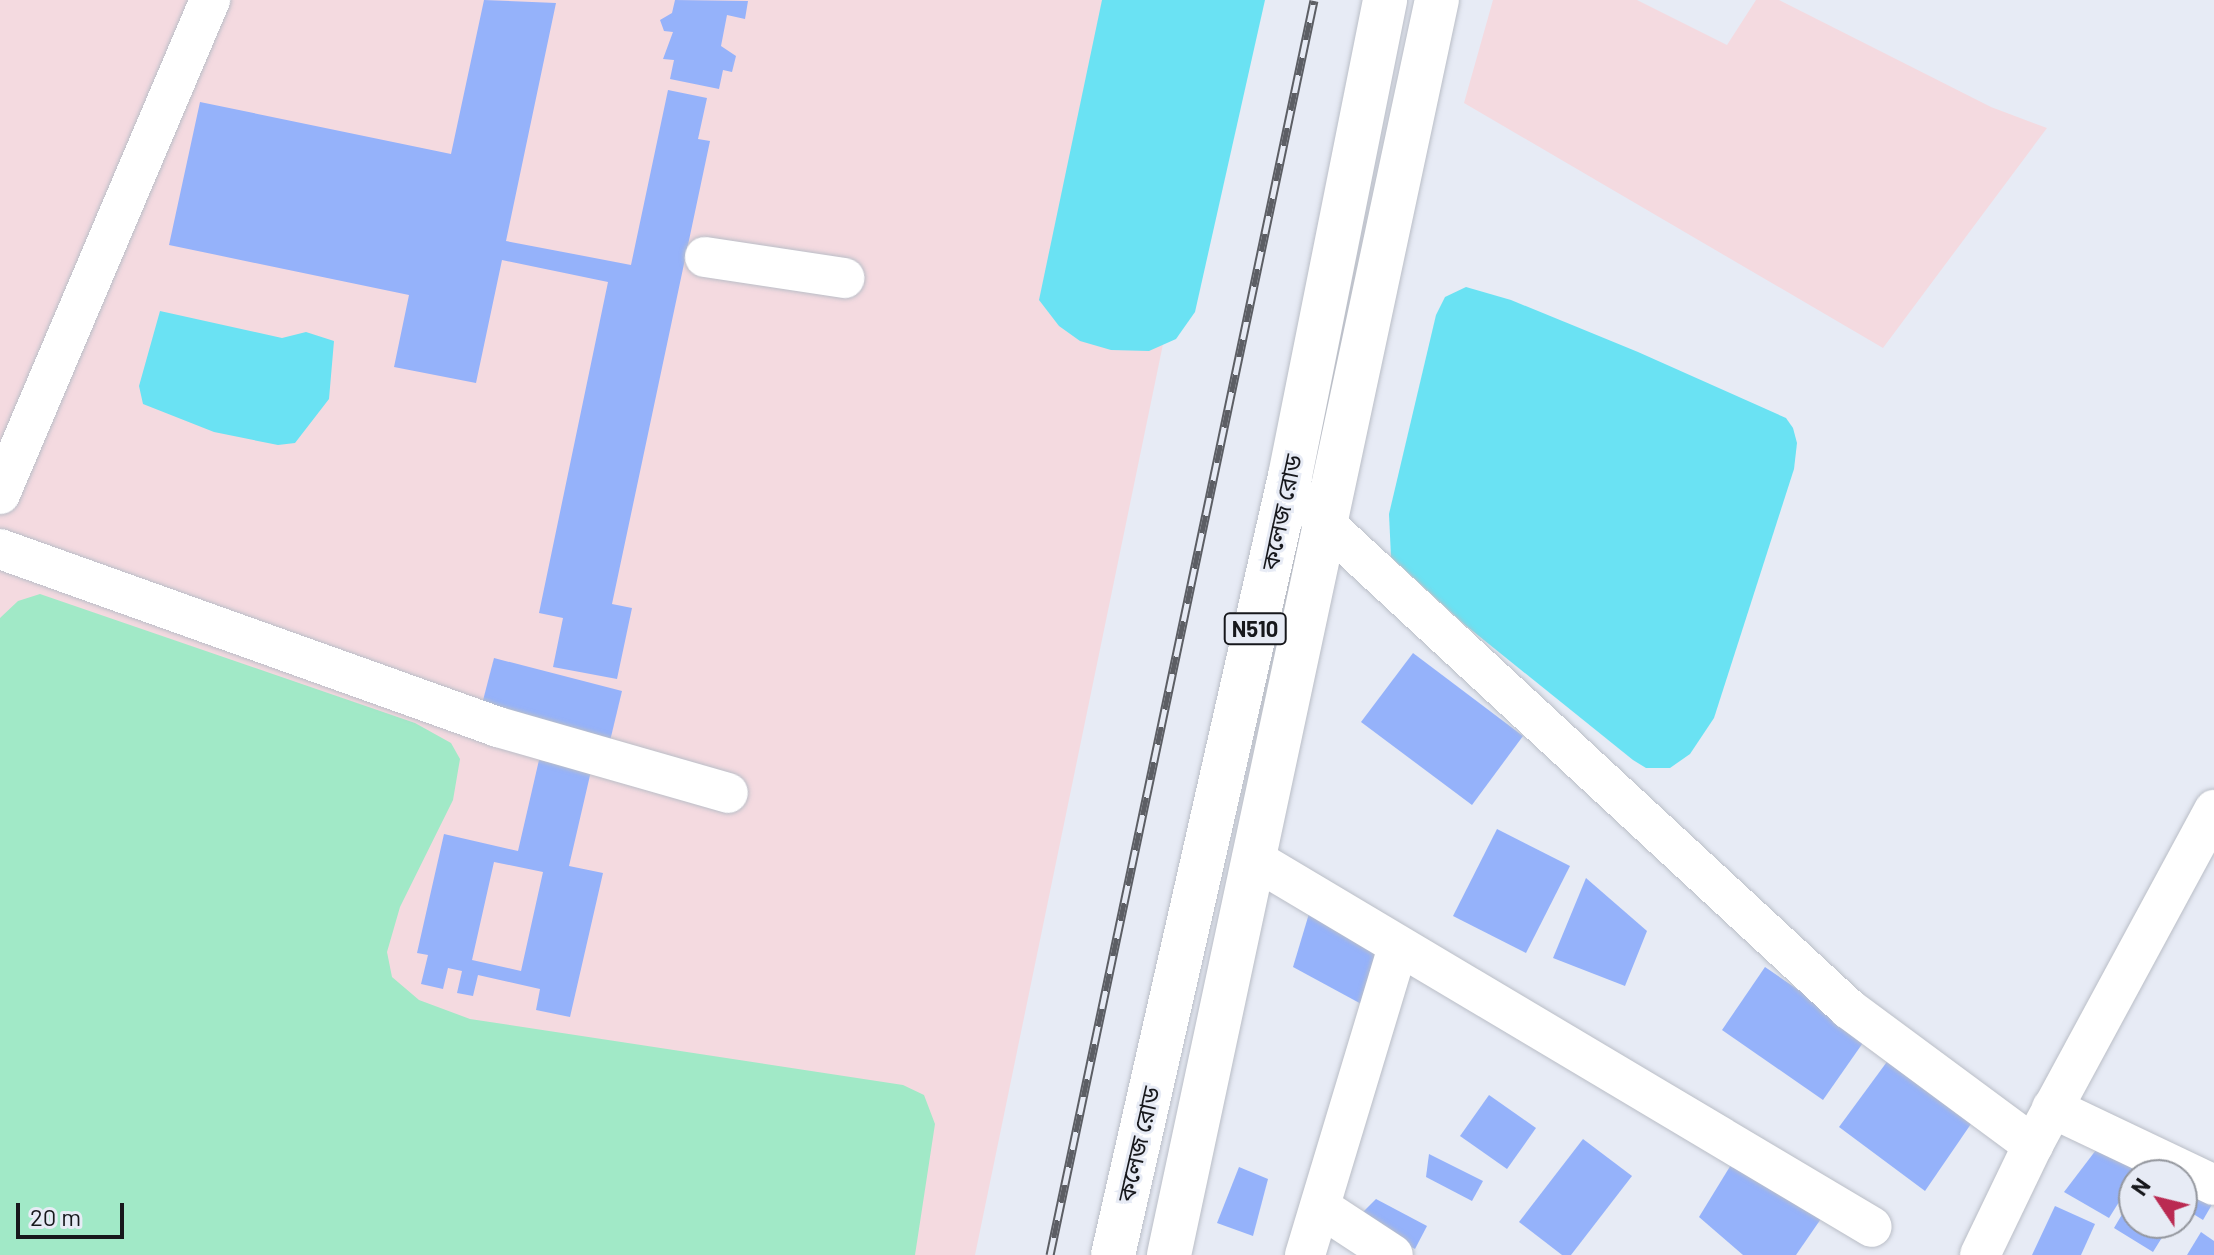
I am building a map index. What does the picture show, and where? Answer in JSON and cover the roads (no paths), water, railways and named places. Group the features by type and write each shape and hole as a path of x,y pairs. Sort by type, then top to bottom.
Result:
{"highway":[{"name":"কলেজ রোড","path":"1113,1255 1290,476 1385,0"},
{"name":"কলেজ রোড","path":"1169,1255 1322,521 1437,0"}],"street":[{"path":"0,494 210,0"},
{"path":"705,257 844,278"},
{"path":"1290,476 1322,521 1849,1009 2033,1145"},
{"path":"0,549 498,727 728,793"},
{"path":"1980,1255 2052,1108 2214,810"},
{"path":"1252,858 1872,1227"},
{"path":"1305,1255 1398,946"},
{"path":"2052,1108 2214,1185"},
{"path":"1320,1207 1393,1255"}],"water":[{"path":"1102,0 1265,0 1195,312 1176,339 1149,351 1111,350 1080,341 1059,326 1039,300"},
{"path":"1466,287 1511,300 1638,352 1786,418 1793,428 1797,443 1794,469 1714,718 1690,754 1670,768 1646,768 1633,760 1464,624 1391,557 1389,514 1436,315 1445,297"},
{"path":"160,311 282,338 306,332 334,341 329,399 295,443 278,445 214,432 143,404 139,386"}],"railway":[{"path":"1050,1255 1314,0"}]}
